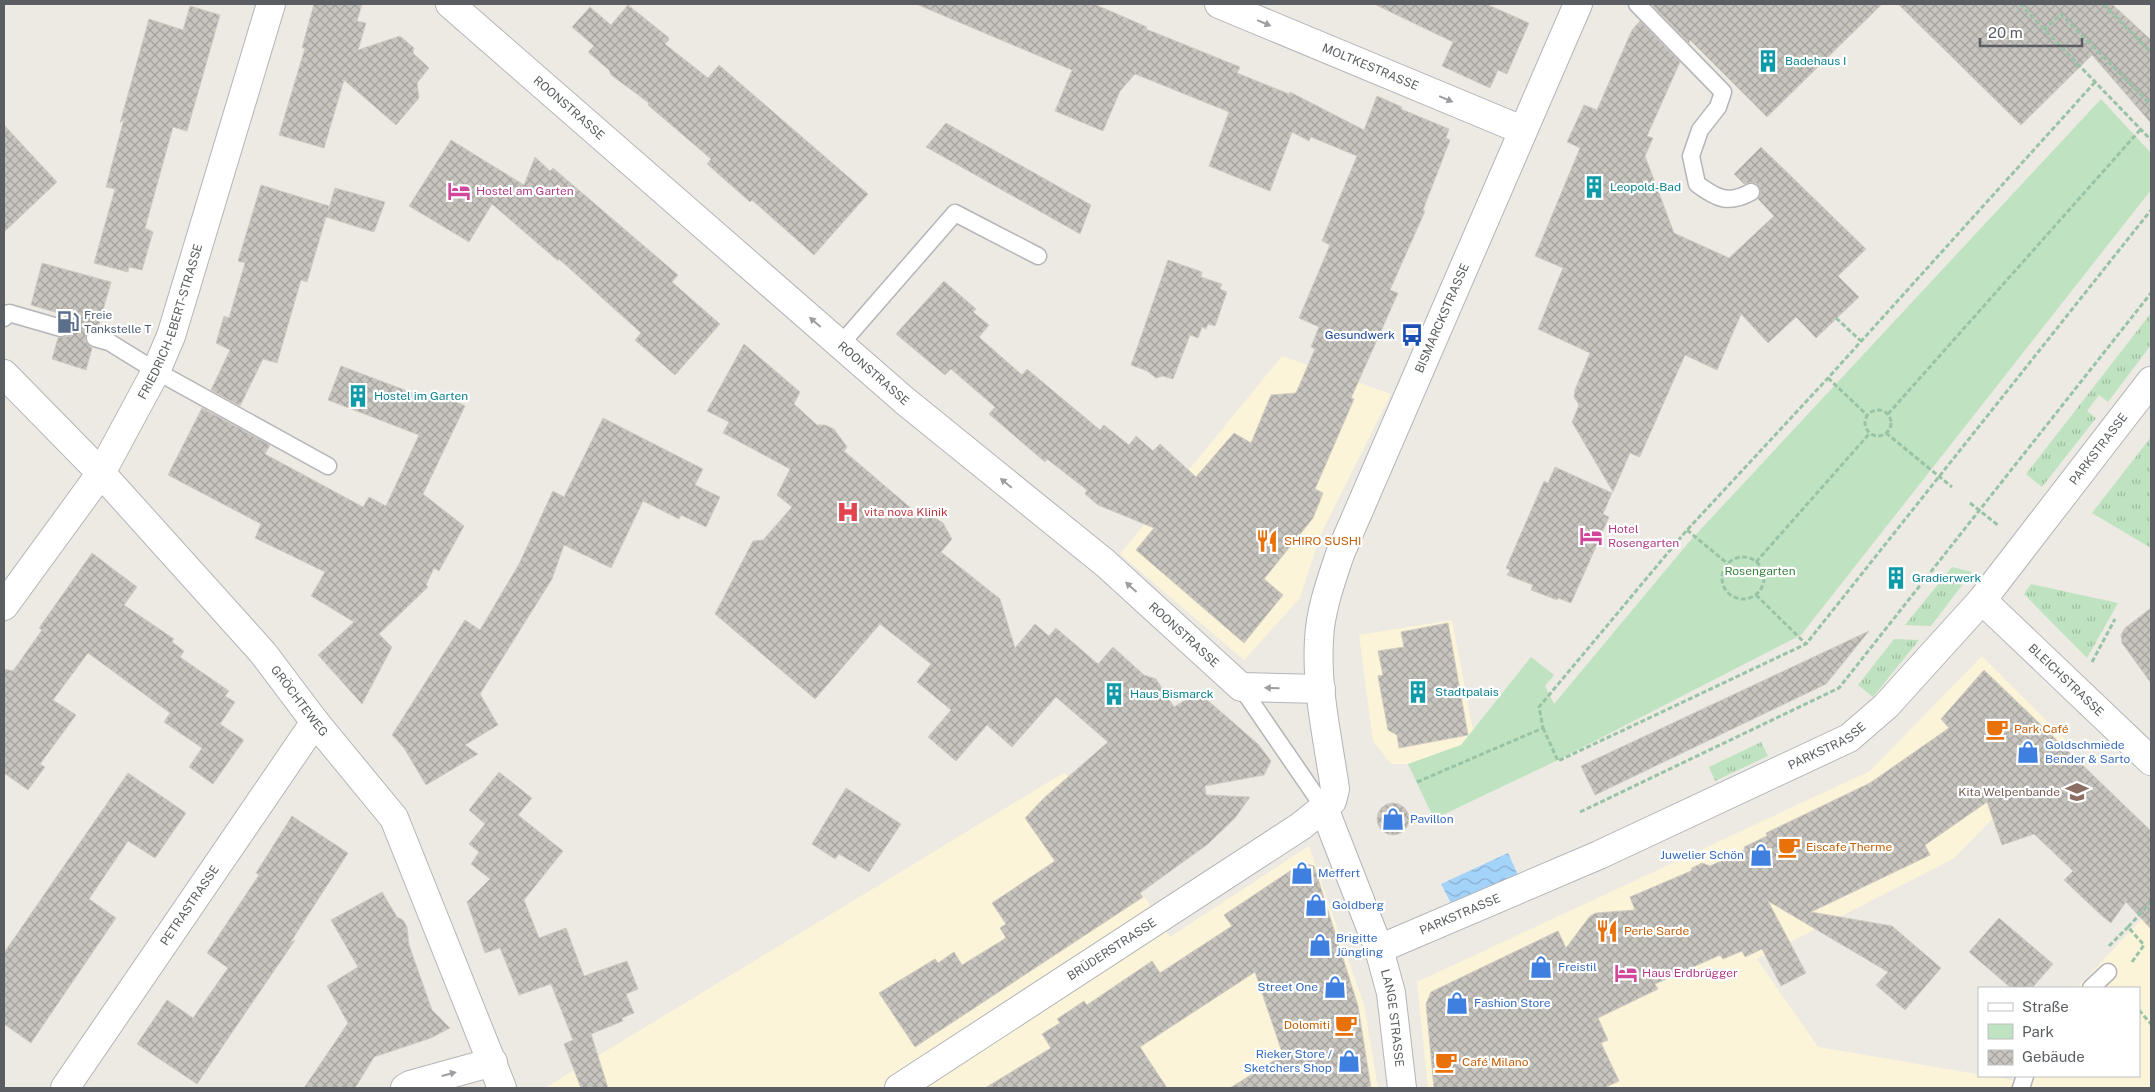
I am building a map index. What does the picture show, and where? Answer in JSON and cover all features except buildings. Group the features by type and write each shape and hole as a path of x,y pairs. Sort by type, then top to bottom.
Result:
{"street":[{"name":"FRIEDRICH-EBERT-STRASSE","path":"4,606 101,472 156,372 170,336 271,4"},
{"name":"ROONSTRASSE","path":"450,4 912,407 1105,563 1241,687"},
{"name":"MOLTKESTRASSE","path":"1219,4 1522,130"},
{"name":"BISMARCKSTRASSE","path":"1324,808 1332,801 1335,789 1321,689 1318,639 1328,590 1340,554 1522,130 1579,5"},
{"name":"GRÖCHTEWEG","path":"4,374 101,472 263,653 315,722 394,818 502,1088"},
{"name":"PARKSTRASSE","path":"1379,949 1599,855 1849,738 1886,706 1982,600 2151,381"},
{"name":"BLEICHSTRASSE","path":"1982,600 2151,761"},
{"path":"1241,687 1321,689"},
{"name":"PETRASTRASSE","path":"65,1088 315,722"},
{"name":"LANGE STRASSE","path":"1324,808 1379,949 1391,993 1402,1088"},
{"name":"BRÜDERSTRASSE","path":"898,1088 1324,808"},
{"path":"405,1088 493,1062"}],"lane":[{"path":"1637,4 1723,92 1718,107 1700,130 1691,156 1697,184 1716,198 1739,198 1750,192"},
{"path":"840,345 955,213 1038,256"},
{"path":"4,318 9,313 61,328"},
{"path":"95,338 109,342 156,372 328,466"},
{"path":"1241,687 1324,808"},
{"path":"2092,987 2108,972"}],"path":[{"path":"2020,4 2151,140"},
{"path":"2103,4 2151,52"},
{"path":"2044,30 2061,14 2151,105"},
{"path":"2096,81 1828,378 1687,530 1539,707 1543,728 1558,761 1806,644 2018,380 2151,210"},
{"path":"1888,414 2140,130"},
{"path":"1580,812 1839,688 2151,293"},
{"path":"1836,318 1861,341"},
{"path":"1828,378 1867,415"},
{"path":"1877,410 1888,414 1891,422 1886,433 1878,436 1870,433 1865,426 1867,415 1877,410"},
{"path":"1756,562 1870,433"},
{"path":"1886,433 1952,487"},
{"path":"1687,530 1728,564"},
{"path":"1739,558 1751,559 1756,562 1764,578 1763,584 1756,595 1743,599 1730,595 1722,583 1722,576 1728,564 1739,558"},
{"path":"1756,595 1806,644"},
{"path":"2074,689 2090,666 2115,619"},
{"path":"1417,782 1543,728"},
{"path":"2117,938 2151,902"},
{"path":"2127,969 2144,945 2128,927"},
{"path":"2140,1011 2151,1024"}],"shaded area":[{"path":"1282,356 1391,394 1320,536 1300,598 1244,660 1120,554"},
{"name":"Stadtpalais","path":"1452,620 1473,730 1461,745 1408,764 1391,764 1373,741 1359,635"},
{"path":"1982,656 2068,742 1953,859 1757,959 1818,1047 1978,1074 1978,1077 1994,1077 2018,1081 2028,1077 2140,1077 2140,987 2078,987 2151,909 2151,1088 1428,1088 1417,982 1870,771"},
{"path":"1065,772 1170,937 1309,846 1364,1005 1378,1088 545,1088"}],"green space":[{"name":"Rosengarten","path":"2101,99 2151,153 2151,190 1801,635 1554,762 1434,819 1408,764 1461,745 1531,657 1554,675 1545,686 1554,704 1689,542"},
{"path":"2151,313 2151,345 2108,402 2099,395 2087,411 2096,418 2042,487 2026,474"},
{"path":"2151,437 2151,548 2092,513"},
{"path":"1952,567 1972,572 1931,626 1905,625"},
{"path":"2031,584 2118,603 2087,658 2024,594"},
{"path":"1894,639 1919,640 1873,697 1858,685"},
{"path":"1761,742 1768,756 1715,781 1709,767"}],"water":[{"path":"1508,853 1518,875 1452,905 1441,884"}],"place":[{"name":"Badehaus I","path":"1768,61"},
{"name":"Leopold-Bad","path":"1594,187"},
{"name":"Hostel am Garten","path":"459,191"},
{"name":"Freie Tankstelle T","path":"68,322"},
{"name":"Gesundwerk","path":"1412,335"},
{"name":"Hostel im Garten","path":"358,396"},
{"name":"vita nova Klinik","path":"848,512"},
{"name":"Hotel Rosengarten","path":"1591,536"},
{"name":"SHIRO SUSHI","path":"1267,541"},
{"name":"Gradierwerk","path":"1896,578"},
{"name":"Stadtpalais","path":"1418,692"},
{"name":"Haus Bismarck","path":"1114,694"},
{"name":"Park Café","path":"1997,729"},
{"name":"Goldschmiede Bender & Sarto","path":"2028,752"},
{"name":"Kita Welpenbande","path":"2077,792"},
{"name":"Pavillon","path":"1393,819"},
{"name":"Eiscafe Therme","path":"1789,847"},
{"name":"Juwelier Schön","path":"1761,855"},
{"name":"Meffert","path":"1302,873"},
{"name":"Goldberg","path":"1316,905"},
{"name":"Perle Sarde","path":"1607,931"},
{"name":"Brigitte Jüngling","path":"1320,945"},
{"name":"Freistil","path":"1541,967"},
{"name":"Haus Erdbrügger","path":"1626,973"},
{"name":"Street One","path":"1335,987"},
{"name":"Fashion Store","path":"1457,1003"},
{"name":"Dolomiti","path":"1346,1025"},
{"name":"Rieker Store / Sketchers Shop","path":"1349,1061"},
{"name":"Café Milano","path":"1446,1062"}]}
